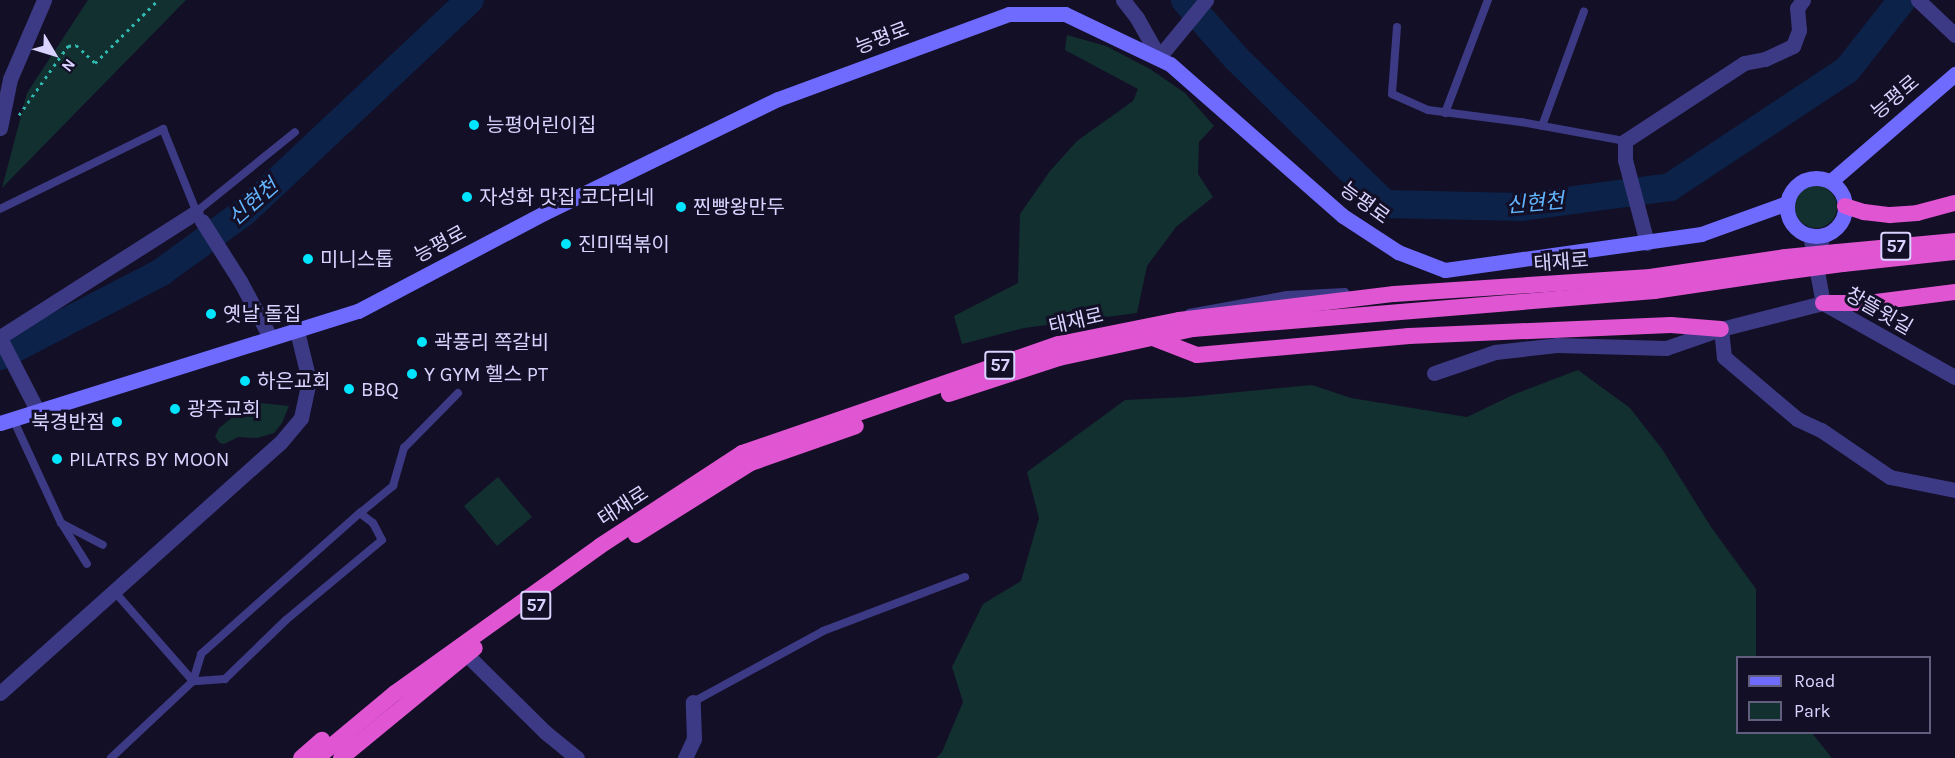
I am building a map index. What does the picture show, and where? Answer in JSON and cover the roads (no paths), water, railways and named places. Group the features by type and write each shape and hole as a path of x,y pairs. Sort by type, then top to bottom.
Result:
{"highway":[{"path":"1839,192 1873,214 1917,213 1955,203"},
{"name":"57","path":"1788,264 1955,241"},
{"name":"57","path":"1840,258 1955,252"},
{"name":"태재로","path":"317,758 400,699 600,546 742,453 1059,344 1372,297 1650,277 1788,264"},
{"name":"태재로","path":"341,758 400,699 467,655 605,555 751,464 906,408 1059,358 1151,332 1654,291 1788,264"},
{"path":"1823,303 1868,303 1955,292"},
{"path":"1151,332 1197,355 1409,336 1671,325 1721,328"},
{"path":"301,758 363,708 400,699"},
{"path":"354,758 400,699"}],"main road":[{"name":"능평로","path":"6,421 358,310 544,213 778,99 1009,14 1065,14 1159,57 1205,93 1342,216 1398,252 1445,270 1701,234 1757,213 1787,209"},
{"name":"능평로","path":"1839,192 1862,152 1955,74"},
{"path":"1812,178 1839,192 1839,224 1817,235 1796,228 1787,209 1796,186 1803,180 1812,178"}],"street":[{"path":"0,128 10,79 44,0"},
{"path":"1123,0 1137,18 1159,57 1206,0"},
{"path":"1647,243 1625,160 1625,141 1744,63 1765,59 1793,46 1799,30 1797,8 1803,0"},
{"path":"1918,0 1944,22 1955,35"},
{"path":"37,410 1,339 199,216 240,281 270,337"},
{"name":"창뜰윗길","path":"1817,235 1816,258 1823,303 1955,377"},
{"path":"1434,373 1495,352 1557,345 1666,348 1721,328 1823,303"},
{"path":"1721,328 1724,357 1797,419 1821,430 1890,477 1955,490"},
{"path":"0,693 280,443 301,418 309,380 297,331"},
{"path":"467,655 545,732 577,758"},
{"path":"685,758 694,739 693,702"}],"lane":[{"path":"1445,113 1488,0"},
{"path":"1542,126 1584,11"},
{"path":"1397,27 1392,94 1428,110 1542,126 1625,141"},
{"path":"0,209 163,129 199,216 295,132"},
{"path":"111,758 193,681 201,654 393,486 404,448 458,393"},
{"path":"6,421 61,523 87,564"},
{"path":"193,681 225,679 286,620 382,540 373,524 360,513"},
{"path":"61,523 103,546"},
{"path":"693,702 823,631 965,577"},
{"path":"114,591 193,681"}],"waterway":[{"name":"신현천","path":"0,356 160,273 243,213 470,0"},
{"name":"신현천","path":"1185,0 1236,58 1385,204 1521,207 1670,187 1847,70 1902,0"}],"place":[{"name":"능평어린이집","path":"474,125"},
{"name":"자성화 맛집 코다리네","path":"467,197"},
{"name":"찐빵왕만두","path":"681,207"},
{"name":"진미떡볶이","path":"566,244"},
{"name":"미니스톱","path":"308,259"},
{"name":"옛날 돌집","path":"211,314"},
{"name":"곽풍리 쪽갈비","path":"422,342"},
{"name":"Y GYM 헬스 PT","path":"412,374"},
{"name":"하은교회","path":"245,381"},
{"name":"BBQ","path":"349,389"},
{"name":"광주교회","path":"175,409"},
{"name":"북경반점","path":"117,422"},
{"name":"PILATRS BY MOON","path":"57,459"}]}
